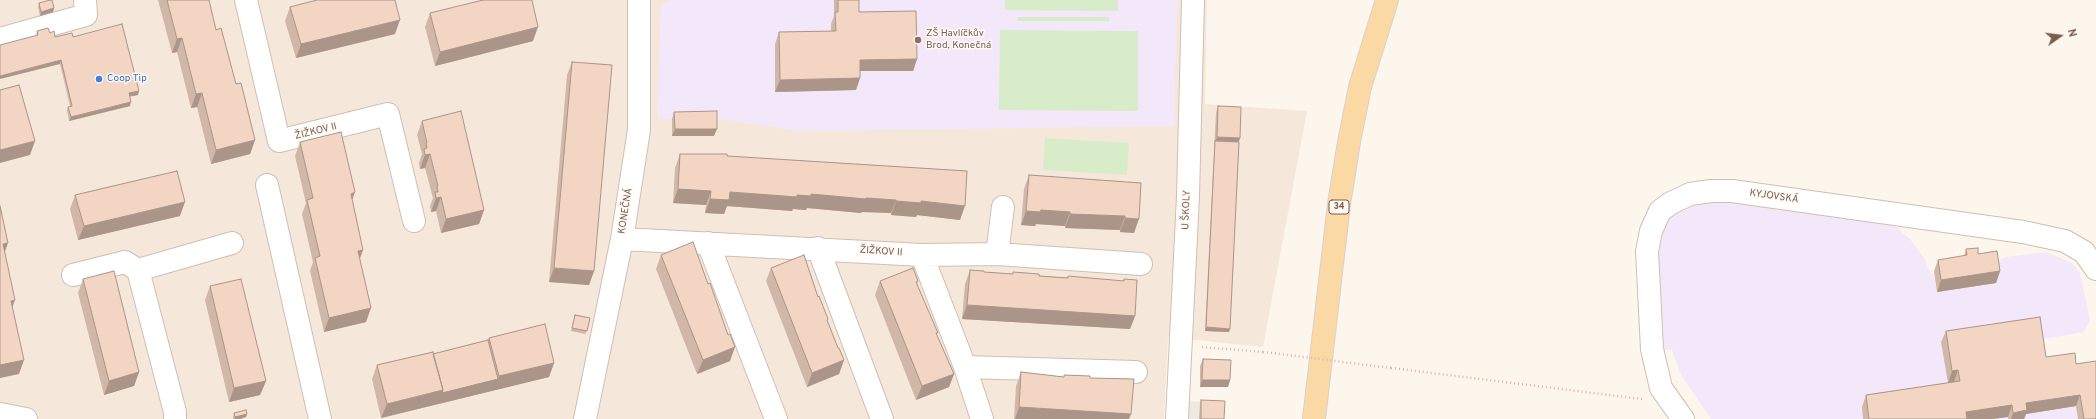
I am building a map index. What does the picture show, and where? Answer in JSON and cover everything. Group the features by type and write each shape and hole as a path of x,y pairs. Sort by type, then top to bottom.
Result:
{"main road":[{"name":"34","path":"1314,419 1339,204 1349,142 1360,87 1387,0"}],"street":[{"path":"0,39 86,15 86,0"},
{"name":"ŽIŽKOV II","path":"246,0 279,142 388,114 414,221"},
{"name":"KONEČNÁ","path":"585,419 622,239 639,130 639,0"},
{"name":"U ŠKOLY","path":"1177,419 1182,345 1193,0"},
{"path":"267,185 320,419"},
{"name":"KYJOVSKÁ","path":"1677,411 1661,388 1652,349 1647,251 1651,231 1660,211 1671,203 1690,194 1711,191 1732,191 2023,232 2065,241 2084,252 2096,269"},
{"path":"998,254 1003,207"},
{"name":"ŽIŽKOV II","path":"622,239 818,248 922,255 998,254 1141,264"},
{"path":"708,243 776,419"},
{"path":"138,270 232,244"},
{"path":"818,248 882,419"},
{"path":"922,255 965,367 982,419"},
{"path":"73,275 125,262 138,270 175,412 175,419"},
{"path":"965,367 1136,372"},
{"path":"0,414 26,419"}],"path":[{"path":"1182,345 1263,352 1391,368 1677,411"}],"shaded area":[{"path":"0,0 1207,0 1205,104 1307,111 1263,347 1168,337 1164,419 0,419"},
{"name":"ZŠ Havlíčkův Brod, Konečná","path":"670,0 1177,0 1174,126 796,131 715,118 657,119 661,6"},
{"path":"1716,198 1890,222 1910,239 1924,258 1931,274 1934,274 1937,292 2006,257 2047,252 2072,263 2080,273 2090,319 2084,332 2038,340 2042,368 2096,419 1711,419 1681,375 1672,350 1664,350 1660,331 1655,250 1666,220 1682,205"},
{"path":"1188,401 1225,403 1224,419 1187,419"}],"green space":[{"path":"1005,0 1118,0 1118,11 1005,10"},
{"path":"1018,17 1109,17 1109,21 1017,21"},
{"path":"1000,30 1138,31 1138,111 999,110"},
{"path":"1045,138 1129,143 1127,175 1043,170"}],"building":[{"path":"52,0 54,8 41,12 39,3"},
{"path":"167,0 209,0 216,30 221,28 236,84 241,83 255,140 216,150 202,93 196,94 182,38 177,39"},
{"path":"317,0 395,0 400,20 301,44 290,7"},
{"path":"483,0 532,0 538,27 440,52 430,13"},
{"path":"838,0 859,0 859,12 916,11 917,59 860,60 860,78 780,80 779,32 836,31 835,12 838,12"},
{"name":"Coop Tip","path":"122,24 139,91 129,93 131,102 71,117 68,107 72,106 61,60 0,76 0,45 38,35 37,31 48,28 50,33 54,31 55,37 72,33 73,37"},
{"path":"572,62 612,65 594,271 554,268"},
{"path":"19,85 35,141 0,150 0,90"},
{"path":"1218,106 1241,107 1240,138 1217,137"},
{"path":"461,111 484,210 446,219 441,197 436,198 435,192 438,192 438,186 430,154 425,155 424,149 427,148 427,143 422,121"},
{"path":"717,111 717,129 675,129 674,112"},
{"path":"341,132 355,192 351,194 363,250 358,251 371,308 329,318 315,258 320,256 307,200 313,198 300,142"},
{"path":"1215,141 1239,142 1230,329 1206,327"},
{"path":"680,154 727,154 727,156 967,171 965,206 921,201 921,203 811,194 811,196 797,195 797,197 730,192 729,200 710,199 711,191 678,189"},
{"path":"177,171 185,202 84,226 75,195"},
{"path":"1029,175 1141,183 1139,219 1125,218 1125,216 1070,214 1070,212 1041,210 1040,212 1026,211"},
{"path":"0,206 8,243 3,244 15,300 11,301 24,360 0,365"},
{"path":"693,242 708,284 710,283 728,335 730,334 735,347 703,360 661,255"},
{"path":"1978,248 1978,254 1997,251 2000,271 1941,280 1938,260 1967,255 1966,249"},
{"path":"804,255 818,297 819,296 828,319 827,320 844,360 812,373 771,268"},
{"path":"913,268 918,281 916,282 954,374 922,386 880,281"},
{"path":"970,270 1013,274 1013,272 1039,274 1039,276 1068,278 1068,276 1124,281 1124,279 1137,280 1135,316 967,305"},
{"path":"114,271 139,372 109,381 83,279"},
{"path":"241,279 266,381 234,388 210,286"},
{"path":"575,315 590,318 587,331 572,328"},
{"path":"2040,317 2046,357 2075,353 2076,364 2096,361 2096,419 2084,419 2080,395 2026,403 2027,410 2013,413 2012,405 1966,412 1967,419 1869,419 1866,395 1960,381 1958,370 1952,371 1946,331"},
{"path":"545,324 554,363 499,376 489,338"},
{"path":"488,340 498,379 442,393 443,390 433,354"},
{"path":"433,352 443,390 387,404 377,365"},
{"path":"1203,359 1231,360 1230,380 1202,380"},
{"path":"1021,372 1064,377 1064,375 1090,376 1090,378 1134,379 1131,414 1019,407"},
{"path":"1201,400 1225,401 1224,419 1201,419"},
{"path":"246,410 247,414 235,417 234,413"}],"place":[{"name":"ZŠ Havlíčkův Brod, Konečná","path":"918,40"},
{"name":"Coop Tip","path":"99,79"}]}
